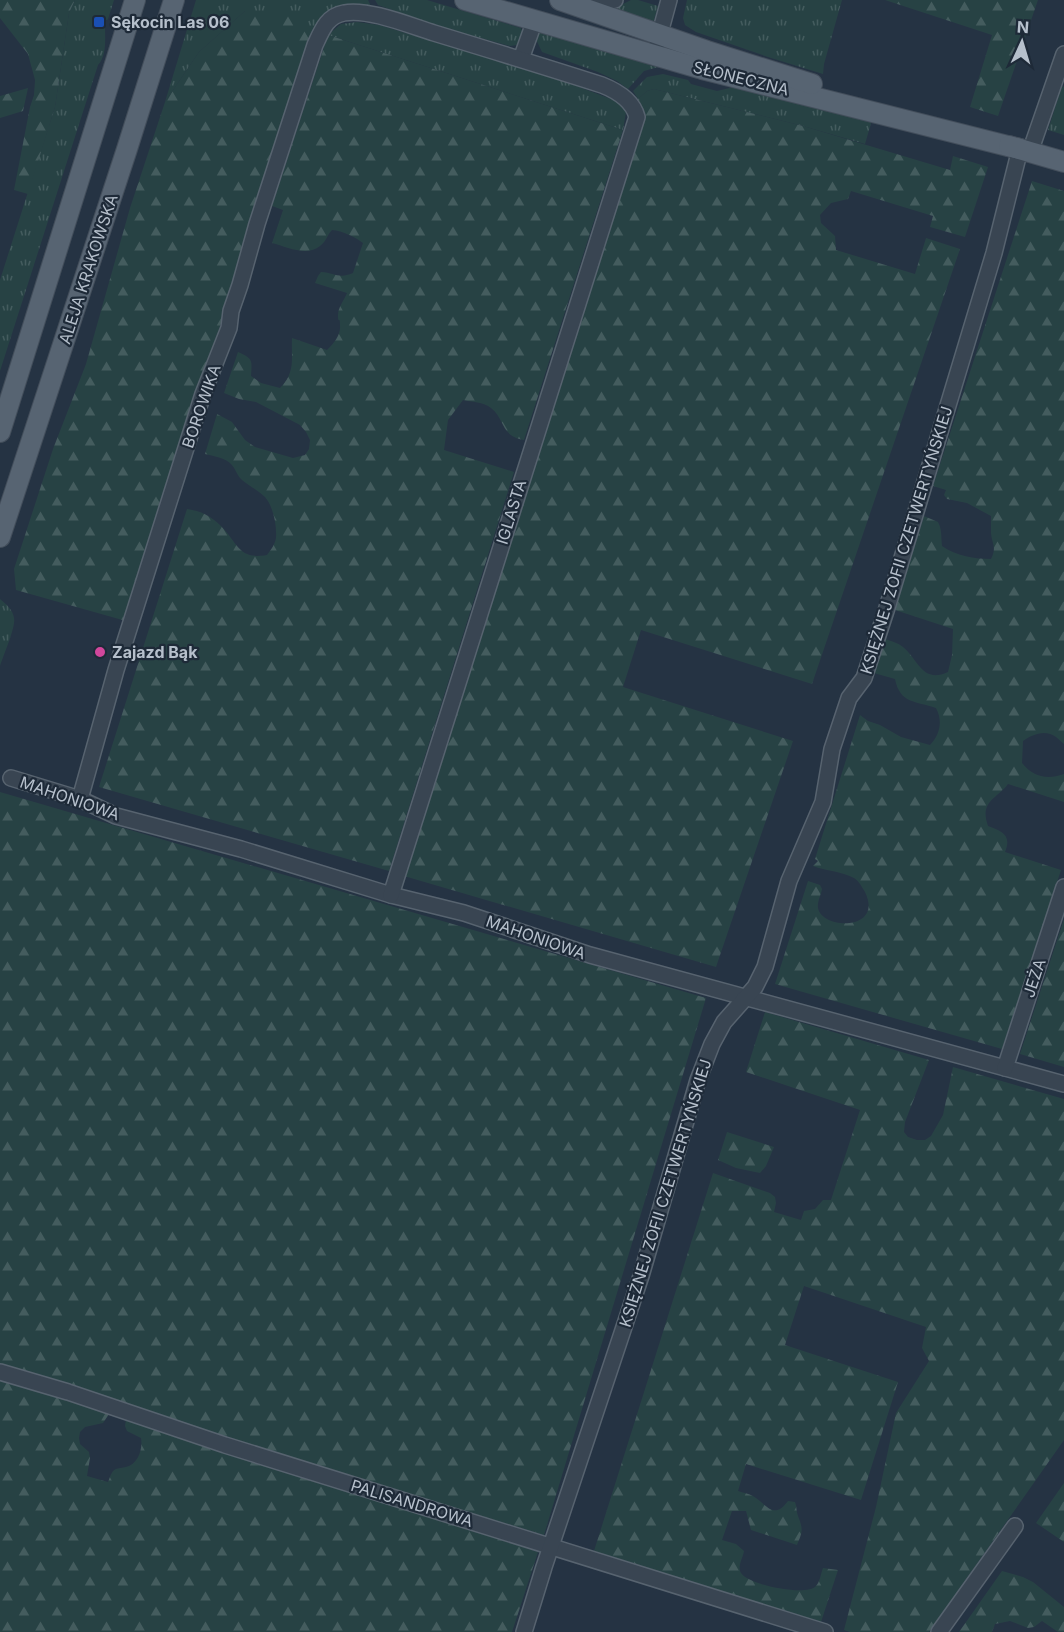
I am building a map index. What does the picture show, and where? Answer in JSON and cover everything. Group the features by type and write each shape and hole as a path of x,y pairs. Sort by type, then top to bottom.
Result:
{"main road":[{"path":"0,432 135,0"},
{"name":"SŁONECZNA","path":"465,0 654,55 1064,162"},
{"name":"SŁONECZNA","path":"560,0 713,53 1025,151"},
{"name":"ALEJA KRAKOWSKA","path":"0,537 174,4"}],"street":[{"path":"580,0 615,0"},
{"path":"654,55 669,0"},
{"name":"BOROWIKA","path":"80,799 116,670 176,479 203,394 229,328 231,311 256,224 322,29 332,17 347,12 376,14 521,59"},
{"path":"521,59 535,20"},
{"name":"KSIĘŻNEJ ZOFII CZETWERTYŃSKIEJ","path":"524,1632 641,1276 698,1080 712,1044 724,1022 755,987 765,967 789,880 823,802 832,749 849,698 864,678 1025,151 1064,54"},
{"name":"IGLASTA","path":"391,895 637,117 630,104 613,90 521,59"},
{"name":"MAHONIOWA","path":"11,778 80,799 116,816 242,849 391,895 464,913 590,955 1064,1084"},
{"name":"JEŻA","path":"1005,1068 1064,887"},
{"name":"PALISANDROWA","path":"0,1372 68,1392 225,1445 825,1632"},
{"path":"939,1632 1015,1526"}],"green space":[{"path":"0,0 75,0 69,13 55,107 28,194 14,190 34,95 35,80 28,54 0,18"},
{"path":"75,0 114,0 108,19 98,18 95,25 99,28 101,24 105,26 103,57 98,65 0,371 0,280 55,107 69,13"},
{"path":"196,0 368,0 371,6 337,8 314,32 245,11 199,52 165,102"},
{"path":"375,0 427,0 521,28 523,35 517,45 510,46 440,27 378,5"},
{"path":"631,0 658,6 653,23 609,7 619,6"},
{"path":"687,0 842,0 823,74 696,32 685,25 683,18"},
{"path":"885,0 1038,0 998,116 970,107 992,35"},
{"path":"245,11 272,11 300,17 314,32 126,621 16,590 14,569 53,449 86,364 130,208 165,102 199,52"},
{"path":"357,22 379,25 492,59 515,63 619,102 626,112 623,130 328,35 341,24"},
{"path":"539,33 662,66 644,71 628,89 598,72 542,52 535,37"},
{"path":"328,35 623,130 524,440 511,435 496,413 481,403 463,400 448,420 444,450 514,472 389,871 99,787 187,509 213,519 244,553 257,556 267,555 273,547 276,527 270,505 265,497 240,478 229,462 205,454 217,414 232,422 245,440 255,447 293,458 305,455 309,449 310,440 300,425 256,402 224,393 238,352 250,360 251,376 261,383 280,388 291,371 292,338 327,350 340,329 338,312 347,293 315,283 321,272 340,276 353,273 363,243 349,235 332,230 322,244 309,251 272,243 283,210 272,206"},
{"path":"663,74 717,91 734,87 872,120 865,144 654,89 647,91 638,99 633,91 647,77"},
{"path":"1062,86 1064,87 1064,135 1048,130"},
{"path":"28,88 23,111 0,118 0,96"},
{"path":"654,89 803,126 950,170 953,156 988,167 965,237 930,227 933,216 851,191 848,199 831,203 820,215 821,223 835,236 836,250 915,274 926,238 960,249 812,684 641,630 623,687 793,741 716,967 404,876 639,135 638,99 647,91"},
{"path":"1032,181 1064,191 1064,744 1048,733 1031,736 1023,741 1022,763 1026,768 1041,776 1052,777 1064,774 1064,802 1008,784 987,806 988,826 1004,834 1007,841 1005,852 1061,870 1002,1049 775,984 808,881 820,885 822,889 818,908 822,915 830,920 850,923 860,920 866,914 869,905 865,892 856,879 813,866 818,861 815,859 860,715 901,737 930,745 938,732 940,723 936,708 910,700 901,693 895,679 874,673 885,639 903,647 926,673 939,675 948,672 952,655 953,629 895,610 924,516 938,522 942,546 947,549 959,555 979,558 991,559 993,555 991,516 967,503 947,499 944,495 946,490 933,486"},
{"path":"0,599 11,610 14,622 0,666"},
{"path":"0,792 706,998 544,1535 0,1368"},
{"path":"1064,919 1064,1067 1020,1054"},
{"path":"765,1012 929,1060 905,1122 904,1132 908,1137 917,1140 925,1140 931,1136 943,1115 953,1067 1064,1099 1064,1440 929,1632 850,1632 844,1630 876,1507 896,1413 929,1361 922,1348 926,1327 804,1286 785,1345 898,1382 861,1500 746,1464 738,1491 754,1497 772,1510 779,1509 788,1501 795,1502 802,1530 797,1545 751,1530 746,1511 732,1511 722,1540 736,1544 744,1551 740,1565 741,1573 754,1582 765,1585 790,1590 810,1589 816,1586 823,1568 838,1570 821,1622 594,1551 713,1173 770,1193 775,1197 774,1212 801,1220 804,1211 815,1209 823,1200 831,1200 860,1110 746,1072"},
{"path":"727,1132 774,1147 766,1166 760,1173 736,1168 718,1160"},
{"path":"0,1379 109,1414 103,1423 85,1427 80,1432 80,1444 89,1452 90,1458 87,1476 108,1482 114,1470 130,1465 137,1459 141,1438 127,1431 126,1419 538,1552 512,1632 0,1632"},
{"path":"1064,1483 1064,1542 1036,1523"},
{"path":"1002,1571 1033,1582 1064,1607 1064,1632 1058,1632 1042,1621 1028,1628 1010,1621 995,1624 992,1632 959,1632"}],"place":[{"name":"Sękocin Las 06","path":"99,22"},
{"name":"Zajazd Bąk","path":"100,652"}]}
